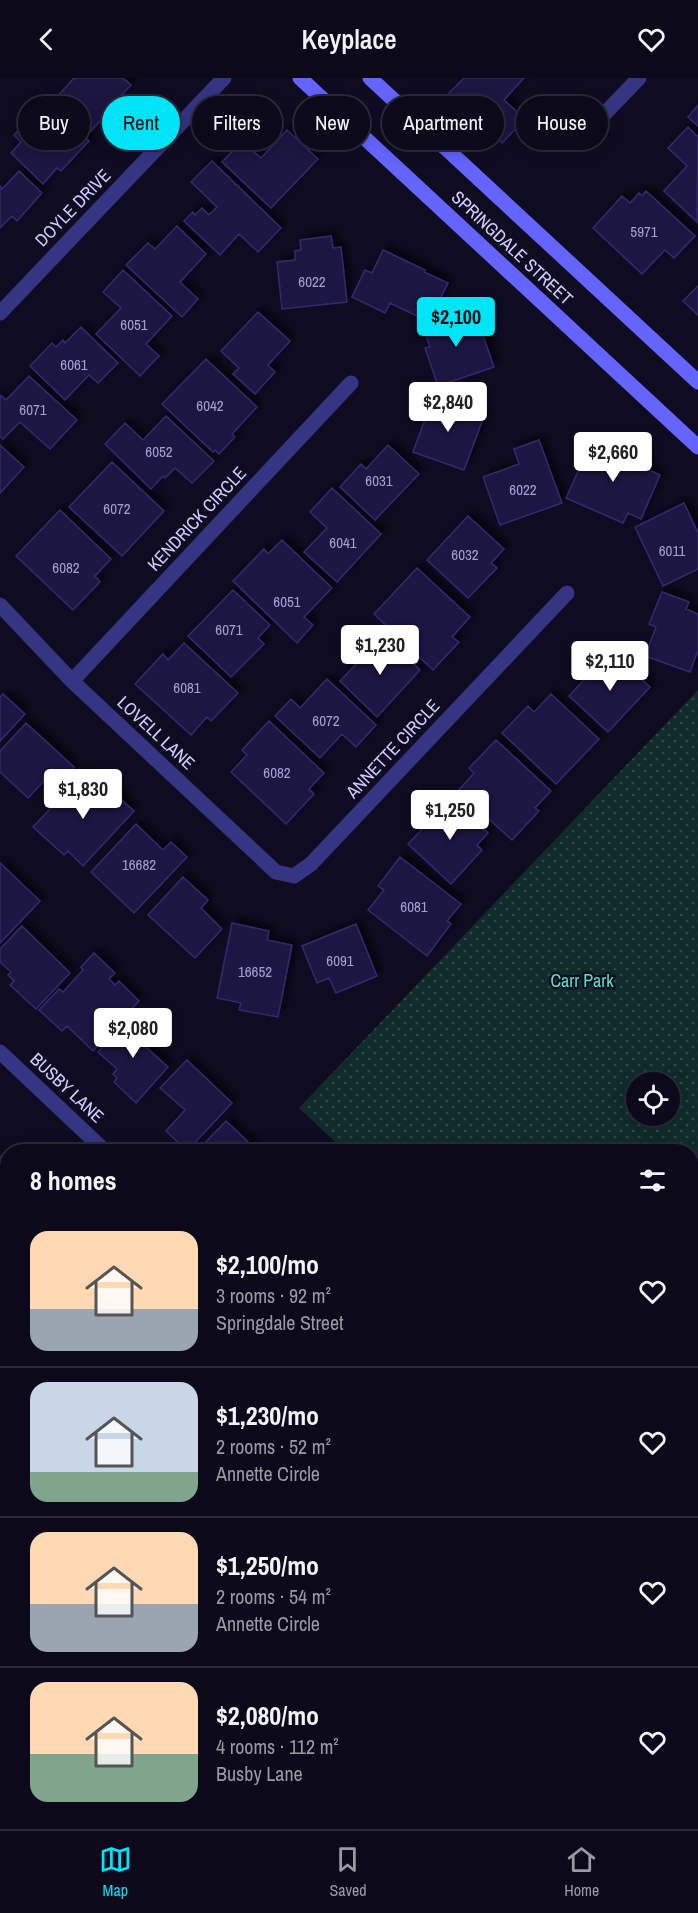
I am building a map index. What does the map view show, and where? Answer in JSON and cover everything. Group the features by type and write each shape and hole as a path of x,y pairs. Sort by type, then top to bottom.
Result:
{"main road":[{"name":"SPRINGDALE STREET","path":"300,78 698,447"},
{"name":"SPRINGDALE STREET","path":"370,78 698,382"}],"street":[{"name":"DOYLE DRIVE","path":"0,313 224,78"},
{"path":"608,110 639,78"},
{"name":"KENDRICK CIRCLE","path":"72,681 351,383"},
{"name":"ANNETTE CIRCLE","path":"294,876 311,864 567,593"},
{"name":"LOVELL LANE","path":"0,605 72,681 276,872 294,876"},
{"name":"BUSBY LANE","path":"0,1052 98,1144"}],"green space":[{"name":"Carr Park","path":"698,690 698,1144 337,1144 299,1108"}],"building":[{"path":"74,78 123,78 131,85 121,96 102,96 102,119 90,132 90,96 58,96"},
{"path":"464,78 524,78 504,100 504,96 452,96 449,93"},
{"path":"504,100 516,111 516,128 504,141"},
{"path":"698,105 698,126 688,117"},
{"path":"688,127 698,137 697,222 664,191 687,166 668,148"},
{"path":"287,130 294,137 294,150 308,150 318,159 271,208 222,162 233,150 252,150 261,158 268,150 282,150 282,135"},
{"path":"18,145 18,150 81,150 61,171 57,168 43,184 11,153"},
{"path":"212,161 281,228 258,252 239,234 220,255 184,221 193,212 195,215 202,208 209,215 217,207 191,182"},
{"path":"19,171 42,193 17,221 12,216 0,228 0,186 2,189"},
{"path":"646,191 695,236 674,258 665,250 642,274 593,228 622,196 630,203 639,193 642,196"},
{"path":"177,226 206,254 180,282 198,299 182,317 126,265 148,243 155,249"},
{"path":"331,236 333,248 341,247 347,302 282,309 277,262 295,260 295,251 301,250 300,240"},
{"path":"383,250 448,283 440,299 429,308 422,305 417,316 390,303 385,313 352,297 365,270 372,273"},
{"path":"123,270 172,316 146,344 159,356 140,376 96,334 121,308 103,292"},
{"path":"698,286 698,315 683,301"},
{"path":"464,309 469,324 478,321 494,367 438,386 425,348 430,347 422,324"},
{"path":"258,312 290,341 268,365 275,372 255,394 233,374 239,368 221,351"},
{"path":"81,327 118,363 98,383 89,375 65,400 30,366 52,343 56,347 63,340 65,343"},
{"path":"206,359 257,407 232,434 235,437 219,454 215,450 213,452 162,404"},
{"path":"29,376 77,420 50,449 20,422 3,439 0,436 0,395 6,400"},
{"path":"435,392 464,403 460,411 483,419 464,470 413,452"},
{"path":"166,416 214,461 192,483 175,468 165,478 163,476 151,489 105,444 125,423 143,440"},
{"path":"539,440 562,503 500,525 483,477 519,464 514,449"},
{"path":"604,442 647,462 644,468 660,475 641,519 628,513 623,523 566,498 590,445 601,450"},
{"path":"0,445 24,467 0,493"},
{"path":"388,445 419,474 375,520 340,487 361,464 366,469"},
{"path":"112,462 164,511 122,556 69,507"},
{"path":"332,488 381,534 337,582 304,552 327,528 310,512"},
{"path":"684,503 698,533 698,569 663,586 635,527"},
{"path":"60,510 111,559 95,576 100,582 73,610 16,556"},
{"path":"468,516 504,549 491,563 497,568 468,598 427,560"},
{"path":"282,540 332,588 304,617 313,625 297,643 233,581 264,549 268,554"},
{"path":"417,568 470,617 452,637 459,642 433,670 374,614"},
{"path":"233,590 270,625 258,638 264,644 231,677 188,636"},
{"path":"662,592 689,602 686,609 698,614 698,650 690,672 645,656 656,627 649,624"},
{"path":"384,635 420,670 377,717 340,681"},
{"path":"184,643 238,693 211,721 207,717 191,735 135,684 163,654 168,660"},
{"path":"611,651 650,687 608,732 569,696"},
{"path":"327,679 376,725 356,747 342,734 320,758 275,716 291,699 300,708"},
{"path":"3,694 25,714 0,741 0,697"},
{"path":"551,694 599,739 556,784 502,733 528,706 534,712"},
{"path":"269,721 324,773 309,789 314,794 286,824 231,772 247,755 242,750"},
{"path":"26,723 74,767 54,788 46,779 28,798 0,772 0,751"},
{"path":"496,740 551,791 535,808 539,811 512,840 458,791 474,773 469,768"},
{"path":"83,774 100,790 105,785 134,811 83,866 68,851 64,855 33,827"},
{"path":"451,799 488,833 477,845 482,850 451,884 408,844"},
{"path":"136,824 163,850 171,842 187,857 134,913 91,872"},
{"path":"400,857 461,904 447,921 451,924 427,956 368,910 384,890 378,886"},
{"path":"0,863 40,901 0,943"},
{"path":"183,877 208,900 201,908 222,929 195,958 148,915"},
{"path":"232,923 269,931 267,940 292,945 278,1017 239,1010 241,1003 217,998"},
{"path":"356,924 377,976 336,993 329,978 317,983 302,946"},
{"path":"22,926 70,973 36,1009 10,985 14,981 8,975 11,972 0,962 0,949"},
{"path":"94,953 115,973 109,979 115,985 119,981 139,1001 93,1051 67,1026 62,1031 39,1010 59,989 63,992 83,970 81,967"},
{"path":"132,1015 155,1037 146,1047 168,1067 136,1103 114,1082 117,1078 113,1074 117,1069 98,1052"},
{"path":"187,1060 232,1103 194,1144 180,1144 166,1131 185,1110 160,1088"},
{"path":"226,1121 250,1144 204,1144"}]}
